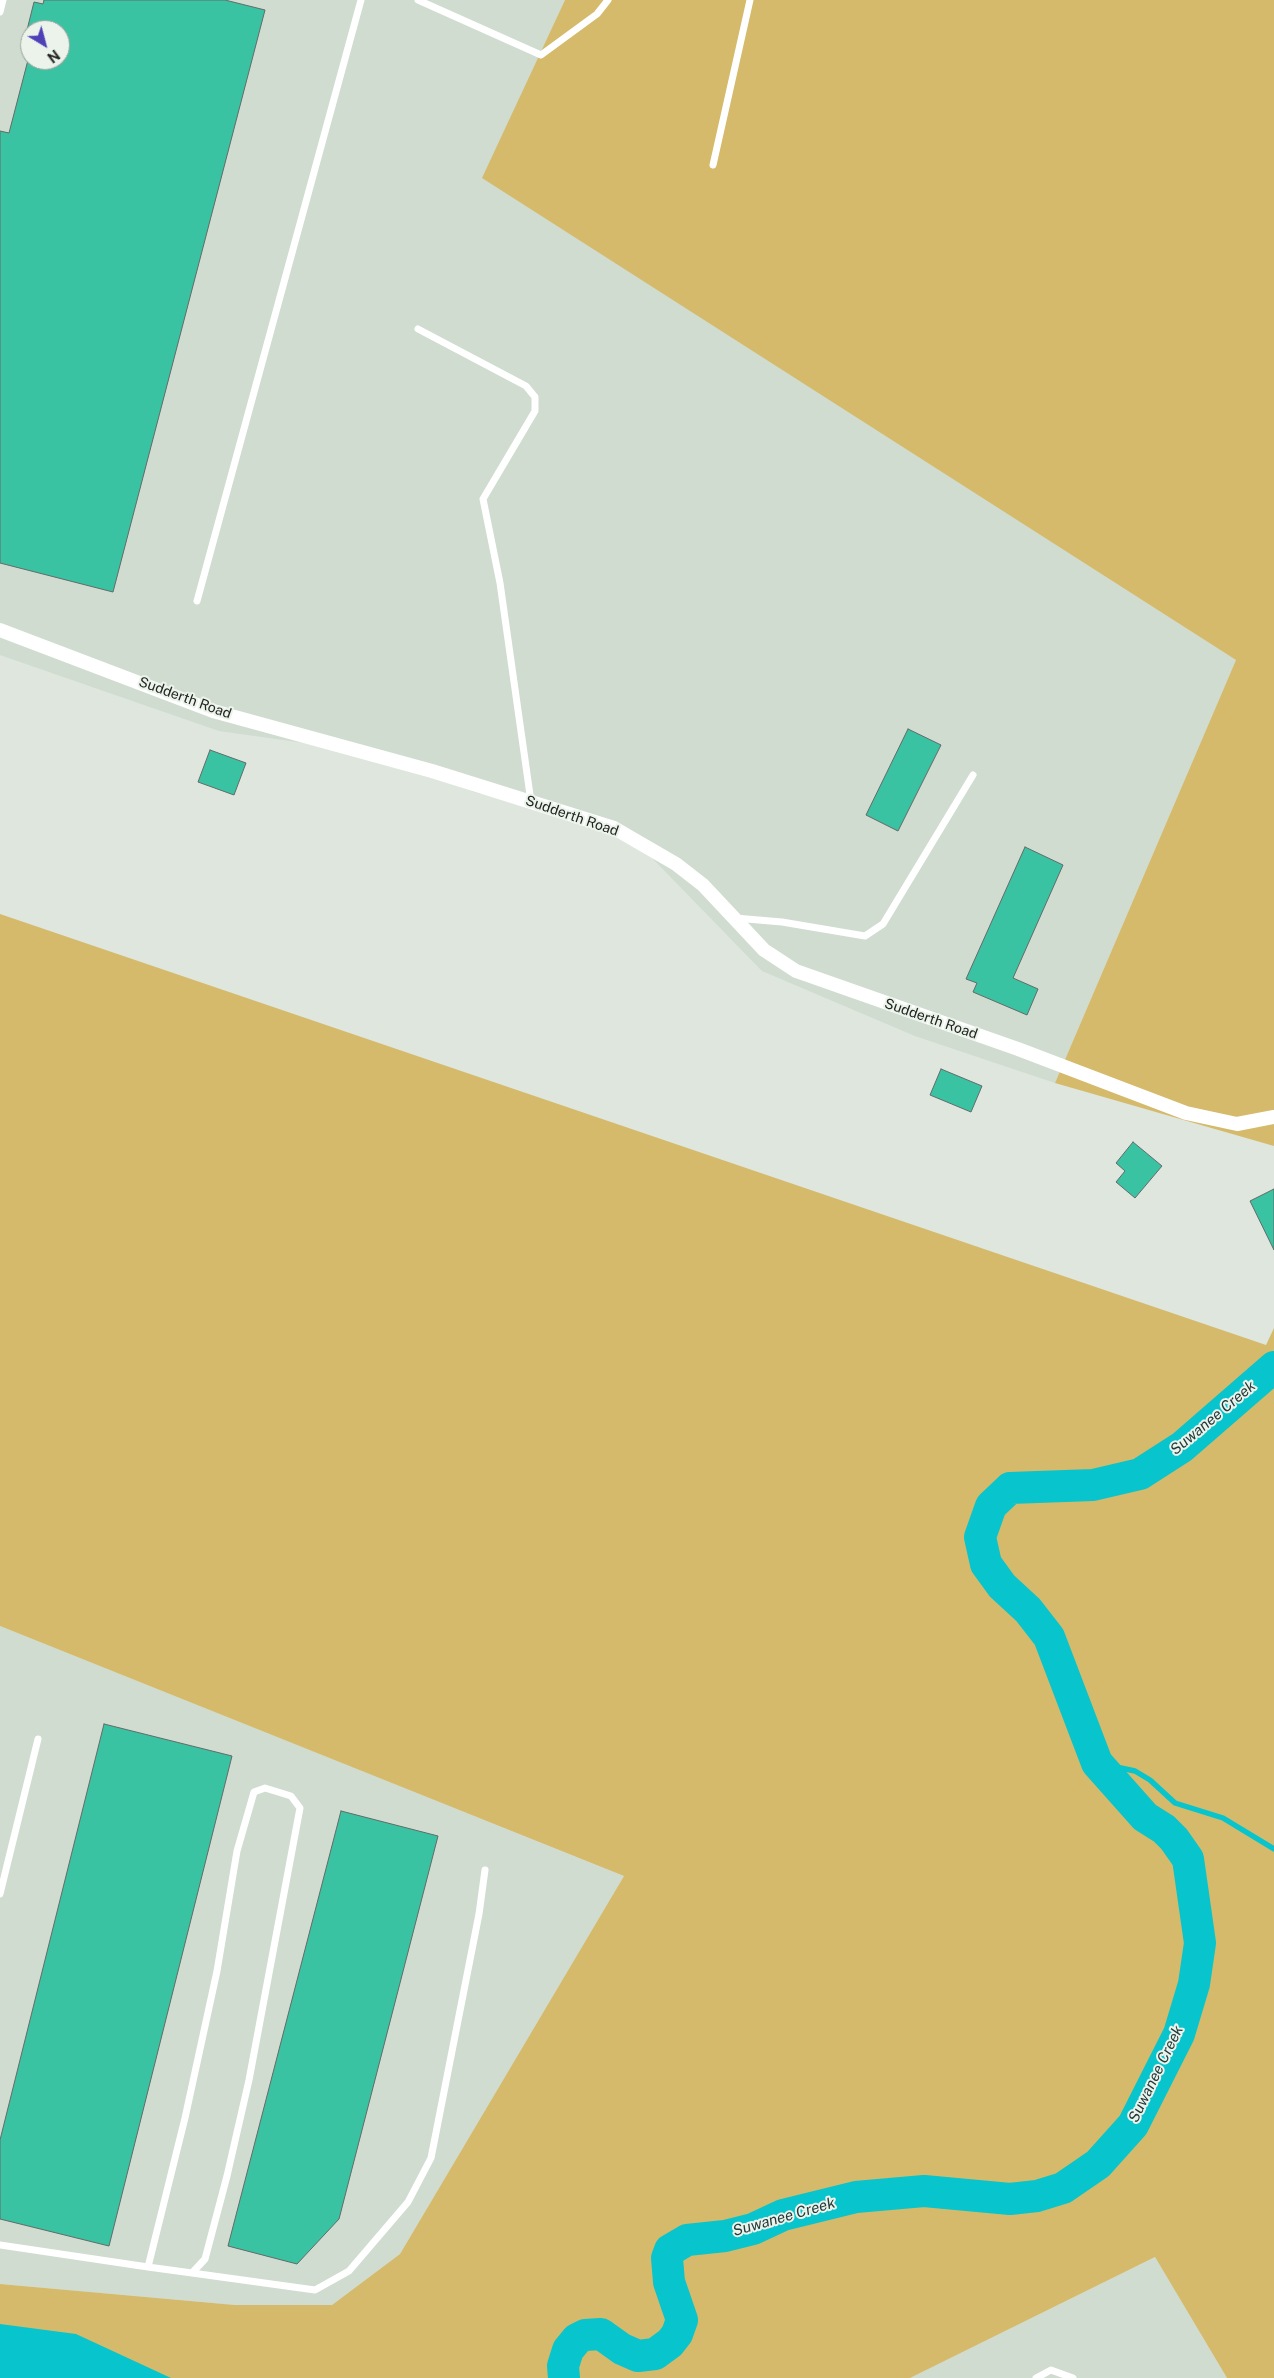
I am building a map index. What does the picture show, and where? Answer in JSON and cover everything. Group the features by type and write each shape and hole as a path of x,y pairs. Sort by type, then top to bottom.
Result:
{"street":[{"name":"Sudderth Road","path":"0,630 213,710 432,771 614,828 676,864 703,884 764,950 796,971 1018,1049 1186,1113 1237,1124 1274,1117"}],"lane":[{"path":"0,12 3,0"},
{"path":"198,601 361,0"},
{"path":"418,0 541,55 597,14 608,0"},
{"path":"713,165 750,0"},
{"path":"418,329 526,386 535,397 535,411 483,499 500,583 531,802"},
{"path":"734,918 782,922 865,936 883,924 973,775"},
{"path":"0,1894 38,1739"},
{"path":"148,2267 185,2118 213,1989 237,1851 254,1792 265,1788 291,1796 300,1808 249,2080 229,2166 204,2259 192,2273"},
{"path":"0,2245 315,2290 349,2271 408,2202 431,2158 480,1914 485,1870"},
{"path":"1036,2378 1051,2370 1073,2378"}],"shaded area":[{"path":"0,0 565,0 483,178 1236,660 1055,1083 915,1036 762,971 618,823 477,793 355,750 219,731 0,655"},
{"path":"565,0 1274,0 1274,1146 1055,1083 1236,660 482,178"},
{"path":"0,914 1266,1345 1274,1328 1274,2378 1227,2378 1155,2257 910,2378 0,2378 0,2284 235,2305 332,2305 400,2254 624,1876 0,1626"},
{"path":"0,1626 624,1876 400,2254 332,2305 235,2305 0,2284"},
{"path":"1155,2257 1227,2378 910,2378"}],"water":[{"path":"0,2324 76,2334 171,2378 0,2378"}],"building":[{"path":"44,0 225,0 265,10 113,592 0,563 0,131 9,133 25,70 70,70 70,20 30,20 34,2 43,4"},
{"path":"908,729 941,745 898,831 866,815"},
{"path":"210,750 246,763 234,795 198,782"},
{"path":"1025,847 1063,865 1013,978 1038,989 1027,1015 973,992 977,983 966,979"},
{"path":"941,1069 982,1086 971,1112 930,1095"},
{"path":"1133,1142 1162,1166 1135,1198 1116,1182 1125,1171 1116,1163"},
{"path":"1274,1189 1274,1250 1250,1201"},
{"path":"104,1724 232,1756 109,2246 0,2219 0,2140"},
{"path":"341,1811 438,1836 339,2219 297,2264 228,2246"}],"waterway":[{"name":"Suwanee Creek","path":"564,2378 563,2366 568,2350 577,2339 585,2335 601,2334 622,2349 638,2356 655,2354 670,2343 677,2334 682,2320 669,2282 667,2258 670,2250 687,2240 725,2236 753,2229 783,2215 856,2197 924,2191 1010,2199 1037,2196 1063,2188 1098,2164 1133,2125 1179,2034 1194,1984 1200,1943 1188,1859 1174,1839 1164,1829 1145,1817 1097,1763 1049,1637 1028,1610 1002,1586 986,1564 980,1537 991,1506 1010,1488 1093,1485 1140,1474 1182,1447 1274,1367"},
{"path":"1097,1763 1135,1771 1150,1780 1175,1803 1223,1818 1274,1849"}]}
